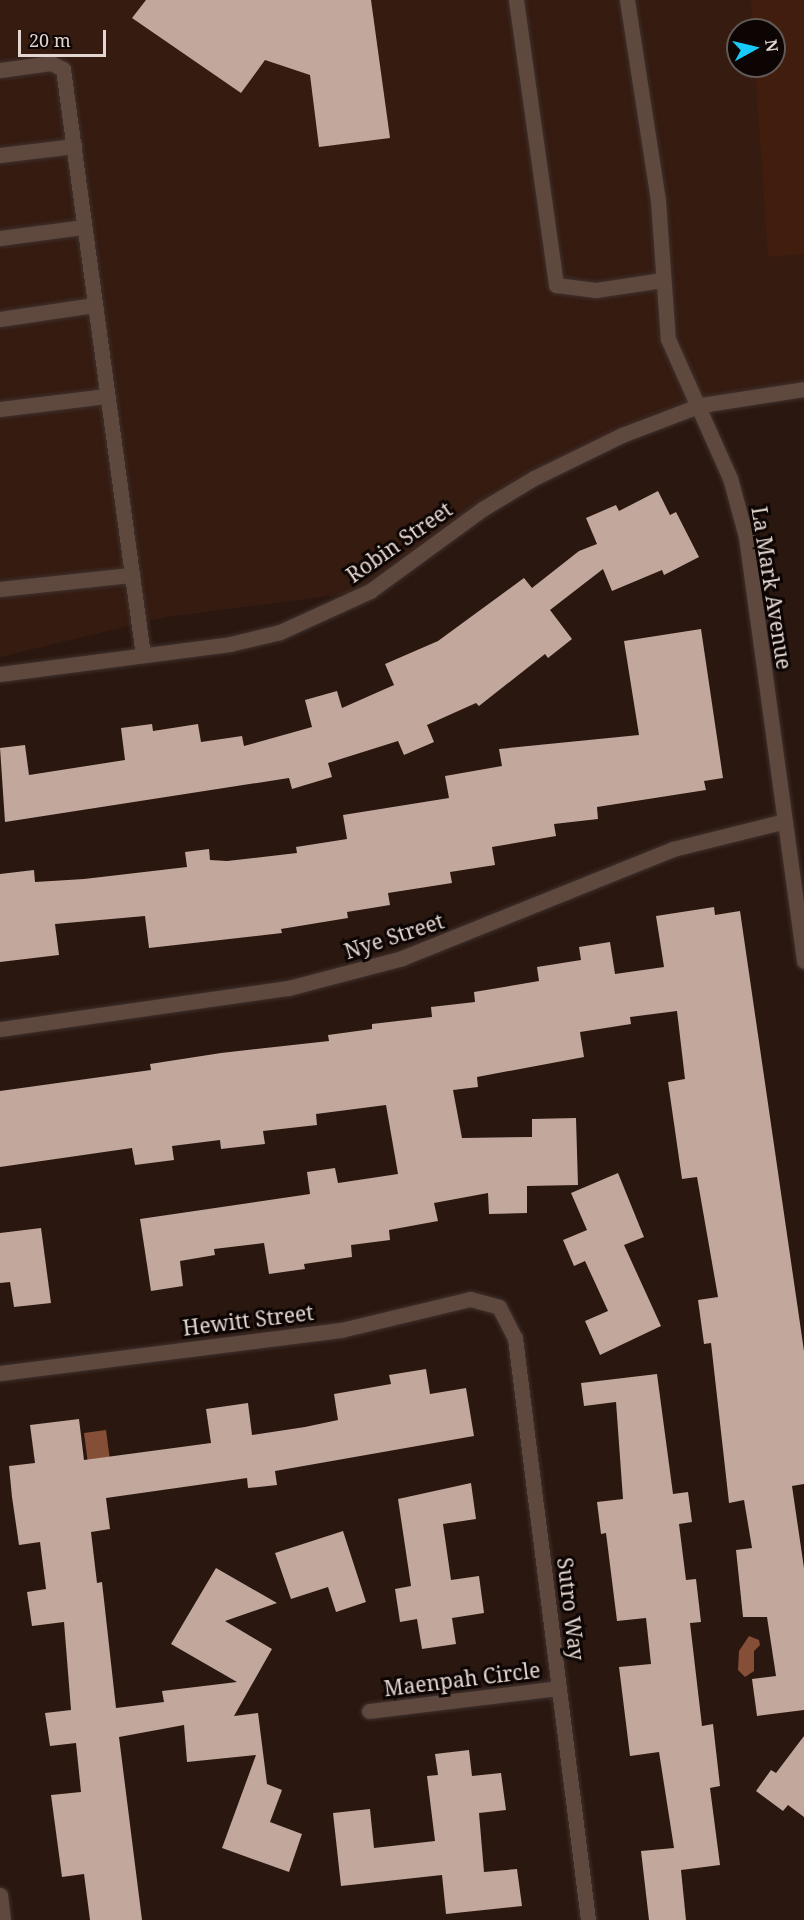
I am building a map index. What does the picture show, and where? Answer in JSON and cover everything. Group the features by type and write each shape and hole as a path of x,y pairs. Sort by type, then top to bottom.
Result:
{"street":[{"path":"516,0 556,285 596,290 662,280"},
{"name":"La Mark Avenue","path":"627,0 658,201 668,339 701,405 730,478 746,537 804,961"},
{"path":"0,70 51,63 63,69 143,655"},
{"path":"0,155 74,146"},
{"path":"0,238 84,227"},
{"path":"0,319 94,305"},
{"name":"Robin Street","path":"0,674 230,644 280,633 327,615 370,591 534,478 622,435 701,405 804,389"},
{"path":"0,409 106,396"},
{"path":"0,589 132,575"},
{"name":"Nye Street","path":"0,1029 288,988 322,979 413,954 673,849 785,821"},
{"name":"Hewitt Street","path":"0,1373 341,1330 470,1299 499,1306"},
{"name":"Sutro Way","path":"499,1306 515,1338 588,1920"},
{"name":"Maenpah Circle","path":"369,1711 560,1688"},
{"path":"0,1895 3,1920"}],"shaded area":[{"path":"0,0 804,0 804,389 701,405 534,478 370,591 166,617 0,657"},
{"path":"751,0 804,0 804,254 768,257 756,78 786,78 786,18 752,18"},
{"path":"106,1430 112,1476 90,1479 84,1433"},
{"path":"749,1636 759,1640 760,1645 754,1651 754,1671 745,1677 738,1670 739,1651"}],"building":[{"path":"146,0 371,0 390,138 319,147 310,75 265,60 241,93 132,18"},
{"path":"658,491 670,515 676,512 699,557 664,575 662,570 612,591 603,569 550,610 572,639 548,658 545,654 479,706 476,703 427,725 434,742 404,755 398,741 328,763 332,777 292,789 289,778 5,822 0,748 25,745 29,775 125,760 121,728 152,724 153,731 198,724 201,742 242,736 244,746 312,727 305,700 337,691 342,708 394,685 385,664 438,641 524,578 532,588 579,551 597,544 586,518 616,505 619,511"},
{"path":"701,629 723,778 704,781 706,790 597,807 598,819 554,824 556,836 492,847 495,865 450,872 452,883 388,893 390,905 347,912 348,918 281,929 282,933 149,948 145,916 55,924 59,955 0,962 0,874 34,870 35,882 84,879 187,867 185,852 209,849 210,860 227,861 297,853 296,847 347,839 343,815 449,798 445,776 502,766 499,749 639,735 624,641"},
{"path":"714,907 715,915 740,911 804,1351 804,1484 792,1486 804,1568 804,1710 757,1716 752,1679 776,1676 767,1617 743,1617 736,1550 752,1548 744,1500 729,1503 711,1343 704,1344 698,1300 718,1297 697,1177 682,1179 668,1082 685,1079 677,1011 630,1017 631,1024 580,1032 584,1057 477,1077 478,1087 453,1090 462,1138 532,1137 532,1119 576,1118 578,1185 527,1186 527,1213 489,1214 488,1193 434,1203 438,1221 389,1230 390,1240 351,1245 352,1257 304,1264 305,1269 269,1274 264,1243 214,1249 215,1255 180,1261 183,1286 151,1291 140,1219 310,1194 307,1172 335,1168 338,1183 398,1174 386,1105 316,1114 317,1125 263,1131 265,1144 221,1149 220,1140 172,1146 174,1160 135,1165 132,1148 0,1167 0,1091 151,1070 150,1064 221,1053 329,1041 328,1035 372,1029 372,1024 432,1017 431,1007 475,1002 474,992 539,981 537,967 581,960 579,947 610,942 615,974 664,967 656,916"},
{"path":"618,1173 644,1237 624,1245 661,1326 600,1355 585,1321 608,1311 585,1261 574,1266 563,1240 587,1230 571,1193"},
{"path":"41,1228 51,1303 14,1307 10,1282 0,1283 0,1233"},
{"path":"426,1369 430,1394 466,1388 474,1436 275,1471 277,1485 248,1488 247,1478 106,1498 110,1529 91,1532 97,1583 102,1582 116,1708 164,1702 162,1691 237,1682 171,1644 216,1568 277,1603 225,1621 272,1649 234,1716 258,1713 267,1784 282,1790 270,1822 302,1834 289,1872 222,1848 256,1755 187,1762 184,1725 119,1737 142,1920 90,1920 84,1874 62,1877 51,1795 81,1792 76,1743 50,1746 45,1713 71,1710 64,1622 32,1626 27,1592 46,1589 40,1542 19,1545 12,1497 9,1466 35,1463 30,1425 79,1419 84,1460 211,1443 206,1409 248,1403 252,1435 305,1427 338,1420 334,1394 391,1384 389,1375"},
{"path":"657,1374 673,1494 688,1492 692,1522 679,1524 686,1580 696,1579 701,1622 690,1623 702,1726 713,1724 720,1786 710,1788 720,1865 681,1870 686,1920 649,1920 641,1851 674,1848 659,1752 630,1756 619,1667 651,1664 646,1618 617,1621 606,1533 601,1534 597,1502 623,1499 616,1402 584,1406 581,1383"},
{"path":"471,1483 476,1519 443,1524 451,1580 479,1576 484,1613 452,1618 456,1644 422,1649 417,1619 400,1622 395,1589 411,1586 398,1499"},
{"path":"343,1531 366,1602 336,1612 328,1587 291,1599 275,1553"},
{"path":"804,1736 804,1817 788,1805 783,1811 756,1791 771,1770 776,1773"},
{"path":"469,1750 472,1776 501,1773 506,1810 479,1813 484,1872 517,1869 522,1906 446,1914 442,1875 341,1886 333,1813 370,1809 374,1848 435,1841 427,1776 438,1775 435,1754"}]}
